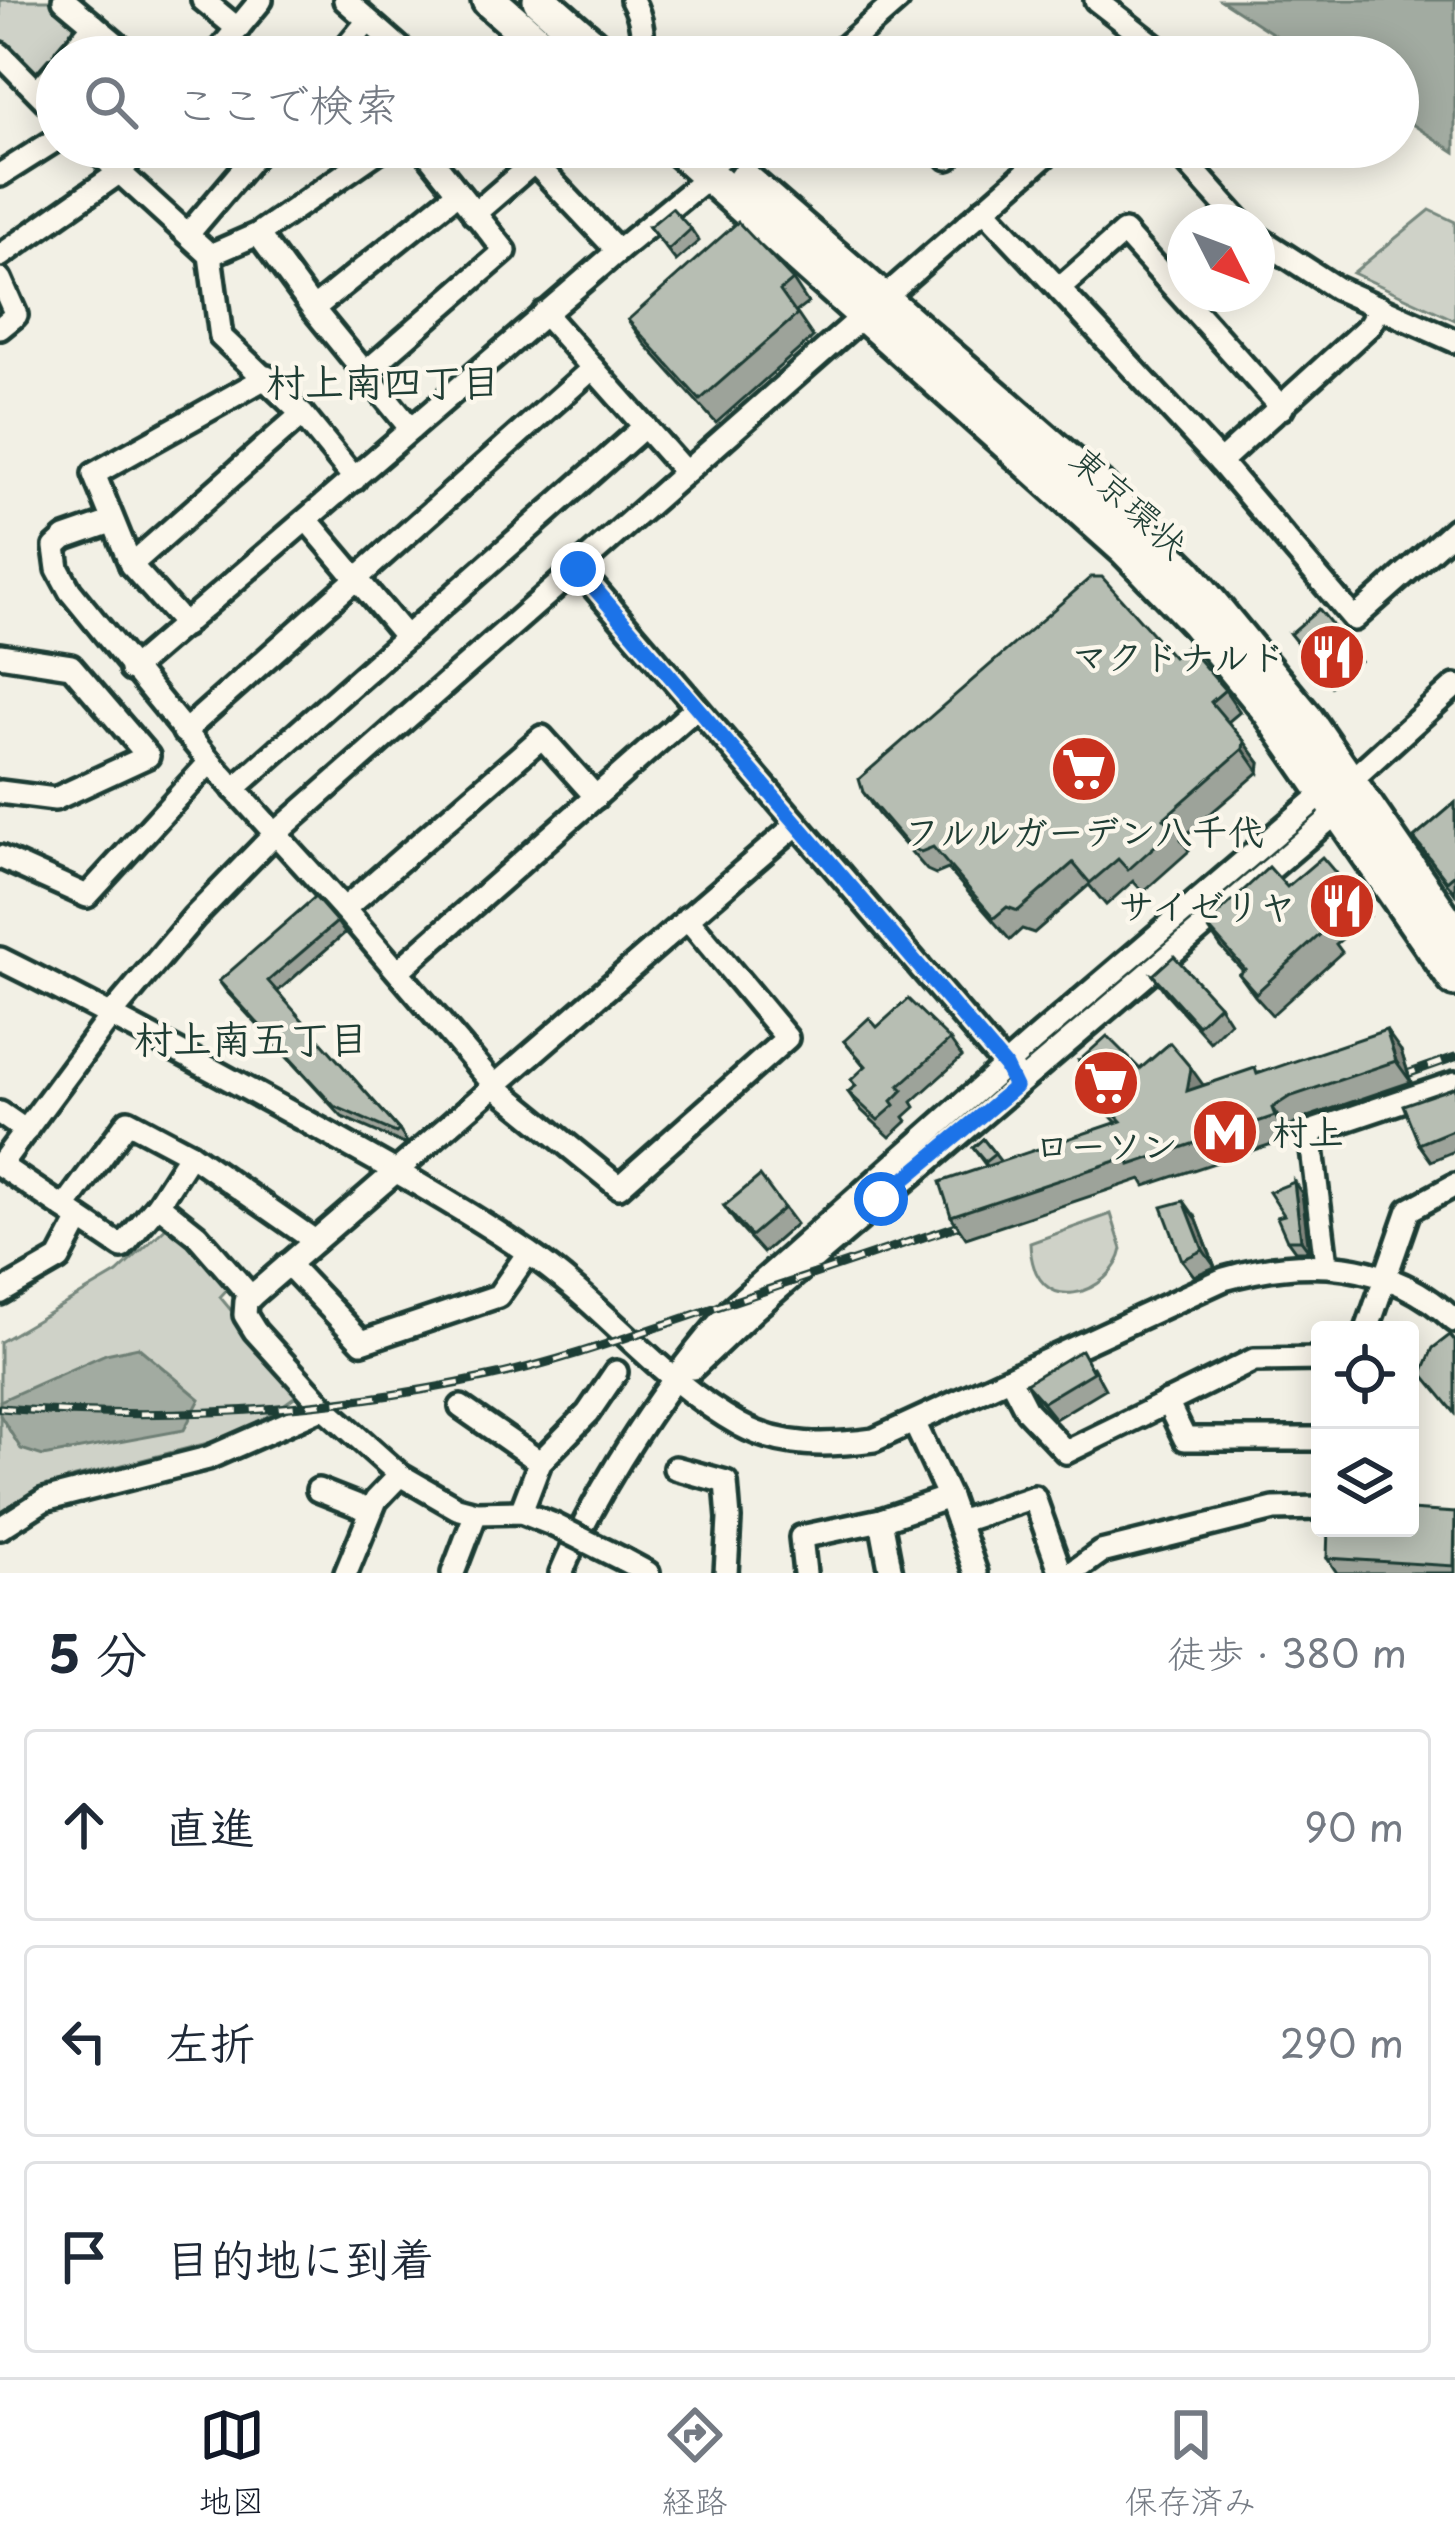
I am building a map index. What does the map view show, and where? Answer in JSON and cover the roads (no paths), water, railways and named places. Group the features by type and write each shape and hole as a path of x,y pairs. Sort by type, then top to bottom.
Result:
{"highway":[{"path":"489,0 530,36"},
{"path":"512,0 552,36"},
{"path":"540,0 581,36"},
{"path":"566,0 605,36"},
{"name":"東京環状","path":"716,168 872,306 1096,486 1173,561 1262,663 1455,979"},
{"name":"東京環状","path":"1339,794 1455,935"}],"street":[{"path":"64,0 107,36"},
{"path":"203,0 238,29"},
{"path":"232,36 261,0"},
{"path":"345,0 386,36"},
{"path":"632,0 640,13 641,36"},
{"path":"857,36 898,0"},
{"path":"1096,0 1143,36"},
{"path":"356,36 368,21"},
{"path":"85,36 94,25"},
{"path":"0,54 36,89"},
{"path":"0,175 36,152"},
{"path":"116,168 210,255 221,337 302,414 355,479"},
{"path":"0,256 124,168"},
{"path":"188,234 244,168"},
{"path":"210,255 259,234 354,168"},
{"path":"366,372 505,251 438,168"},
{"path":"474,214 527,168"},
{"path":"540,168 617,251"},
{"path":"131,670 617,251 690,168"},
{"path":"190,1154 158,1204 122,1247 0,1165 112,1014 194,917 275,835 1025,168"},
{"path":"1192,168 1224,204"},
{"path":"313,309 458,193"},
{"path":"984,209 1220,462 1354,619 1455,529"},
{"path":"1059,289 1124,232 1282,407"},
{"path":"259,234 411,429"},
{"path":"1275,249 1336,288 1455,341"},
{"path":"0,279 16,315 0,328"},
{"path":"1220,462 1370,325 1380,307"},
{"path":"544,313 685,472"},
{"path":"184,731 593,368"},
{"path":"185,625 131,565 94,474 267,377"},
{"path":"131,565 302,414"},
{"path":"235,789 645,426"},
{"path":"308,521 406,637"},
{"path":"110,522 65,538 55,547 55,557 63,580 131,670 496,1087 619,1187 784,1043 786,1032 687,918"},
{"path":"578,569 1015,1077"},
{"path":"0,655 71,666 148,756 56,799 0,792"},
{"path":"678,1379 1455,686"},
{"path":"398,971 695,709"},
{"path":"344,909 542,737 596,796"},
{"path":"0,857 87,896 210,762"},
{"path":"648,1573 520,1511 476,1513 457,1508 400,1475 298,1379 245,1315 246,1301 796,825"},
{"path":"0,959 112,1014 395,1170 528,1253 582,1293 678,1379 743,1426 776,1439 825,1446 874,1440 1225,1279 1264,1267 1326,1264 1384,1276 1431,1300 1455,1321"},
{"path":"561,1573 582,1523 692,1352 732,1309 1015,1077"},
{"path":"1326,1264 1310,1132 1455,1083"},
{"path":"0,1113 26,1131"},
{"path":"2,1288 59,1258 72,1213 128,1121 190,1154 315,1240"},
{"path":"1369,1321 1409,1210 1455,1185"},
{"path":"158,1204 197,1235 251,1297"},
{"path":"288,1264 362,1342 498,1296 528,1253"},
{"path":"1010,1378 1027,1411 1066,1452 1254,1360 1311,1359"},
{"path":"520,1511 540,1462 588,1413 616,1372"},
{"path":"1167,1402 1185,1439 1311,1438"},
{"path":"0,1528 44,1501 208,1458 324,1407"},
{"path":"461,1407 540,1462"},
{"path":"915,1424 949,1497 976,1573"},
{"path":"675,1468 726,1482 726,1573"},
{"path":"346,1573 371,1511 400,1475"},
{"path":"318,1490 371,1511"},
{"path":"805,1573 801,1537 881,1520 949,1497"},
{"path":"958,1522 1034,1497 1061,1573"},
{"path":"1072,1573 1101,1552 1274,1509 1311,1508"},
{"path":"453,1573 476,1513"},
{"path":"881,1520 891,1573"}],"railway":[{"path":"1376,1085 1455,1057"},
{"path":"0,1408 184,1413 306,1406 428,1389 593,1348 989,1215"}],"place":[{"name":"マクドナルド","path":"1332,657"},
{"name":"フルルガーデン八千代","path":"1084,769"},
{"name":"サイゼリヤ","path":"1342,906"},
{"name":"ローソン","path":"1106,1083"},
{"name":"村上","path":"1225,1132"}],"district":[{"name":"村上南四丁目","path":"383,382"},
{"name":"村上南五丁目","path":"251,1039"}]}
